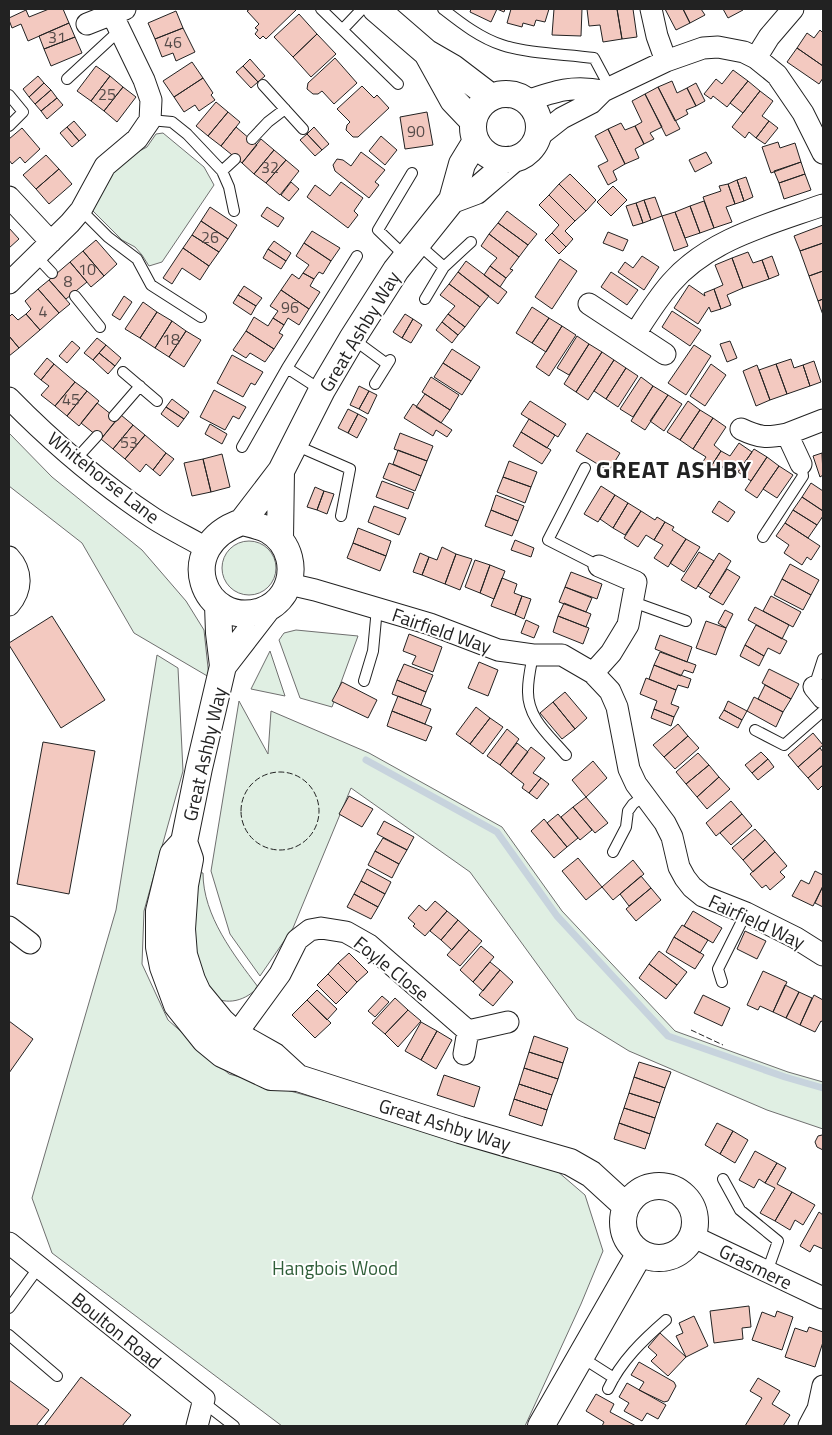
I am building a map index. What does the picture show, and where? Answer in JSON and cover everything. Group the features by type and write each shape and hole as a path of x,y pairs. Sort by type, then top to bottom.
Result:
{"street":[{"path":"376,9 427,53 453,68 491,97 507,94 527,101 535,109 538,116 540,124 539,136"},
{"path":"651,9 657,36 666,61"},
{"path":"756,58 769,37 793,9"},
{"path":"9,283 37,257 81,210 105,166 137,138 150,120 151,100 119,18 87,24"},
{"path":"452,200 476,191 511,161 528,153 539,136 562,118 591,103 606,90 666,61 703,48 718,47 744,52 756,58 777,75 803,113 823,153"},
{"path":"427,53 453,100 474,131 481,150 490,157 502,161 511,161"},
{"path":"527,101 553,92 584,87 606,90"},
{"name":"Great Ashby Way","path":"206,548 218,534 242,522 281,471 322,390 352,339 412,250 452,200 474,131 479,107 491,97"},
{"path":"9,197 51,242"},
{"path":"635,334 671,283 698,259 717,246 823,205"},
{"path":"588,304 665,354"},
{"name":"Whitehorse Lane","path":"9,398 76,459 113,489 154,518 206,548"},
{"path":"741,429 769,438 788,434 823,420"},
{"path":"788,434 801,464"},
{"name":"Great Ashby Way","path":"222,666 266,610 281,598 289,584 291,566 287,551 280,539 281,471"},
{"path":"242,522 267,529 280,539"},
{"path":"206,548 201,566 203,584 218,605 236,613 251,614 266,610"},
{"path":"9,557 18,568 19,580 17,595 9,605"},
{"path":"593,673 612,653 628,625 634,602 636,582 599,566"},
{"name":"Fairfield Way","path":"289,584 430,624 498,650 533,655 562,655 593,673 610,691 617,707 629,770 644,796 665,823 672,837 679,867 692,887 703,896 746,913 823,954"},
{"name":"Great Ashby Way","path":"218,605 222,666 184,842 190,859 185,885 182,929 184,955 192,980 198,993 214,1014 228,1044 274,1056 298,1078 460,1130 570,1162 634,1198"},
{"path":"9,927 30,943"},
{"name":"Foyle Close","path":"228,1044 280,974 297,940 310,930 321,928 346,932 369,945 468,1031"},
{"path":"464,1054 468,1031 508,1022"},
{"path":"655,1186 670,1187 682,1193 692,1207 695,1223 692,1236 680,1251 671,1256 658,1258 640,1252 631,1244 625,1233 623,1215 634,1198 655,1186"},
{"name":"Grasmere","path":"692,1236 767,1272 822,1294"},
{"name":"Boulton Road","path":"11,1249 40,1267 204,1399 203,1402"},
{"path":"542,1426 640,1252"},
{"path":"809,1426 818,1410 823,1386"},
{"path":"196,1426 203,1402"}],"lane":[{"path":"321,9 398,84"},
{"path":"343,29 362,9"},
{"path":"443,9 468,28 501,45 594,58 606,90"},
{"path":"67,79 119,18"},
{"path":"263,85 304,129"},
{"path":"9,95 22,112 9,126"},
{"path":"252,139 268,122 285,109"},
{"path":"150,120 172,122 187,134 222,170 229,188 234,211"},
{"path":"222,170 235,159"},
{"path":"412,173 378,230 444,267"},
{"path":"81,210 108,237 137,259 151,285 201,317"},
{"path":"425,299 444,267 472,242"},
{"path":"242,448 287,368 357,256"},
{"path":"37,257 52,273"},
{"path":"75,296 100,327"},
{"path":"352,339 389,361 374,384"},
{"path":"287,368 322,390"},
{"path":"123,372 157,401"},
{"path":"114,416 140,386"},
{"path":"76,459 97,436"},
{"path":"294,445 350,469 341,516"},
{"path":"763,536 803,476 801,464"},
{"path":"585,468 548,540 599,566"},
{"path":"634,602 686,621"},
{"path":"364,681 373,651 377,608"},
{"path":"533,655 528,689 534,719 566,755"},
{"path":"818,693 823,659"},
{"path":"755,730 784,745 823,711"},
{"path":"613,852 626,827 628,811 644,796"},
{"path":"722,982 718,970 746,913"},
{"path":"723,1179 740,1210 778,1241 767,1272"},
{"path":"9,1308 40,1267"},
{"path":"608,1389 640,1343 666,1320"},
{"path":"9,1335 57,1376"},
{"path":"580,1356 614,1378"},
{"path":"203,1402 234,1426"}],"green space":[{"path":"163,133 204,167 214,185 162,262 149,266 135,247 122,240 92,210 104,183 122,160 147,147 156,134"},
{"path":"9,433 52,477 142,550 186,601 204,630 209,677 134,633 82,543 9,486"},
{"path":"244,541 254,541 264,545 272,553 276,568 272,583 264,591 254,595 244,595 234,591 226,583 222,573 222,563 226,553 234,545"},
{"path":"296,630 358,636 332,707 300,698 279,640 284,633"},
{"path":"270,651 285,696 251,689"},
{"name":"Hangbois Wood","path":"157,655 178,668 183,771 144,911 142,964 168,1020 229,1074 543,1159 585,1195 603,1251 525,1426 282,1426 52,1253 32,1198 116,910"},
{"path":"239,701 268,754 271,711 369,753 502,827 562,911 675,1031 788,1072 823,1082 823,1129 767,1110 629,1051 577,1019 470,872 351,788 293,928 260,976 230,934 211,871"},
{"path":"191,871 203,873 204,889 214,920 239,962 258,987 242,998 230,1001 217,999 196,980"}],"building":[{"path":"49,9 63,9 69,23 28,41 21,24 12,28 9,18 26,10 29,17"},
{"path":"250,9 296,10 266,39 263,36 260,39 255,34 258,30 255,28 259,24 247,11"},
{"path":"471,9 497,9 491,22 470,12"},
{"path":"511,9 549,9 545,22 536,20 534,26 523,23 522,27 507,23"},
{"path":"554,9 582,9 581,36 552,35"},
{"path":"587,9 617,9 622,39 603,42 600,25 589,26"},
{"path":"617,9 633,9 637,37 622,39"},
{"path":"665,9 683,9 690,23 676,30"},
{"path":"683,9 701,9 705,15 690,23"},
{"path":"723,9 742,9 743,10 728,18"},
{"path":"176,11 183,28 155,39 148,23"},
{"path":"299,14 317,34 293,57 274,37"},
{"path":"69,23 75,37 44,49 39,36"},
{"path":"183,28 195,52 176,61 173,53 162,57 155,39"},
{"path":"820,30 823,33 823,66 797,48 807,33 814,38"},
{"path":"317,34 336,54 311,77 293,57"},
{"path":"75,37 82,53 51,66 44,49"},
{"path":"797,48 823,66 823,78 819,84 787,62"},
{"path":"335,58 357,83 334,104 322,91 318,94 313,94 307,89 308,83"},
{"path":"250,59 265,76 258,82 243,66"},
{"path":"192,62 203,78 174,97 163,81"},
{"path":"96,66 110,76 91,101 77,91"},
{"path":"243,66 258,82 251,88 236,72"},
{"path":"733,70 748,81 727,107 713,96 711,99 704,94 716,79 722,84"},
{"path":"38,76 44,83 29,97 23,89"},
{"path":"110,76 123,87 104,111 91,101"},
{"path":"203,78 213,93 211,95 215,100 199,111 195,105 184,112 174,97"},
{"path":"672,81 677,93 687,88 696,106 686,110 688,114 675,121 658,87"},
{"path":"748,81 760,91 743,113 730,103"},
{"path":"44,83 51,90 35,104 29,97"},
{"path":"696,83 705,101 696,106 687,88"},
{"path":"362,86 374,98 377,95 389,108 358,137 353,137 346,130 350,122 337,109"},
{"path":"123,87 136,97 117,122 104,111"},
{"path":"658,87 680,129 666,136 645,94"},
{"path":"51,90 57,98 41,111 35,104"},
{"path":"760,91 773,101 762,116 769,121 756,138 749,132 745,138 732,127"},
{"path":"645,94 662,127 650,133 654,139 644,144 635,126 642,122 632,101"},
{"path":"57,98 63,105 47,119 41,111"},
{"path":"216,102 228,112 208,136 196,126"},
{"path":"228,112 240,122 221,146 208,136"},
{"path":"427,112 433,145 405,149 400,117"},
{"path":"74,121 86,135 79,141 67,127"},
{"path":"769,121 778,128 765,144 756,138"},
{"path":"621,123 625,130 635,126 644,144 635,149 639,158 625,164 608,129"},
{"path":"67,127 79,141 72,147 60,133"},
{"path":"236,127 257,145 242,163 221,146"},
{"path":"314,127 329,144 322,150 307,134"},
{"path":"22,128 40,149 25,163 20,157 12,164 9,160 9,139"},
{"path":"608,129 625,164 613,171 617,180 608,185 598,166 608,161 595,136"},
{"path":"307,134 322,150 315,156 300,140"},
{"path":"381,136 397,150 385,165 369,151"},
{"path":"261,139 274,150 254,174 242,163"},
{"path":"778,142 780,148 795,143 801,162 771,173 762,147"},
{"path":"274,150 286,160 266,183 254,174"},
{"path":"361,152 385,170 375,182 379,185 369,198 335,171 333,165 337,159 343,160 351,166"},
{"path":"706,152 712,163 695,172 689,160"},
{"path":"46,155 59,169 36,189 23,175"},
{"path":"286,160 299,171 280,195 266,183"},
{"path":"801,162 805,174 779,183 774,171"},
{"path":"59,169 72,184 49,204 36,189"},
{"path":"570,174 596,200 586,211 559,184"},
{"path":"805,174 811,190 784,199 779,183"},
{"path":"746,177 753,197 744,201 737,180"},
{"path":"737,180 744,201 735,204 728,184"},
{"path":"291,182 299,189 289,201 281,195"},
{"path":"341,182 363,198 354,211 358,215 348,228 307,197 315,185 330,196"},
{"path":"559,184 586,211 575,221 549,195"},
{"path":"728,184 735,204 726,207 732,222 714,228 703,197 721,191 719,186"},
{"path":"613,186 627,200 611,216 597,202"},
{"path":"549,195 575,221 565,231 573,239 566,247 552,233 559,225 539,205"},
{"path":"655,197 662,216 651,220 644,200"},
{"path":"644,200 651,220 643,223 636,203"},
{"path":"704,201 714,228 700,233 690,206"},
{"path":"636,203 643,223 633,226 626,206"},
{"path":"690,206 700,233 685,238 675,212"},
{"path":"210,207 237,225 228,239 201,221"},
{"path":"267,207 284,218 278,227 261,216"},
{"path":"507,211 537,234 528,245 498,223"},
{"path":"675,212 688,246 674,251 662,216"},
{"path":"201,221 228,239 219,252 192,235"},
{"path":"498,223 528,245 519,257 489,234"},
{"path":"823,225 823,243 800,251 794,236"},
{"path":"9,228 19,239 9,248"},
{"path":"312,231 340,248 331,261 304,243"},
{"path":"608,232 628,240 623,251 603,243"},
{"path":"552,233 566,247 559,254 545,240"},
{"path":"489,234 519,257 510,269 513,270 506,278 490,266 497,258 481,246"},
{"path":"192,235 219,252 209,266 183,248"},
{"path":"96,240 117,264 104,276 83,251"},
{"path":"274,241 291,253 286,261 268,249"},
{"path":"304,243 331,261 323,274 319,272 314,279 303,273 309,265 296,256"},
{"path":"823,243 823,271 809,276 800,251"},
{"path":"183,248 209,266 200,280 182,268 172,284 163,278"},
{"path":"268,249 286,261 281,269 263,258"},
{"path":"83,251 104,276 91,287 70,262"},
{"path":"748,252 753,263 762,260 769,279 743,288 732,258"},
{"path":"642,256 659,267 644,290 618,272 625,262 633,268"},
{"path":"772,256 779,275 769,279 762,260"},
{"path":"732,258 743,288 727,295 731,305 721,309 714,289 723,285 715,265"},
{"path":"560,259 577,271 552,309 535,297"},
{"path":"466,261 507,292 498,304 458,272"},
{"path":"70,262 87,282 66,299 49,280"},
{"path":"490,266 506,278 500,287 484,275"},
{"path":"823,271 823,299 818,301 809,276"},
{"path":"458,272 489,296 480,307 449,284"},
{"path":"611,272 638,290 627,305 601,287"},
{"path":"303,273 314,279 310,286 320,292 309,309 281,290 292,274 299,279"},
{"path":"49,280 70,304 59,313 38,289"},
{"path":"449,284 480,307 465,327 448,314 455,306 440,295"},
{"path":"689,285 705,296 704,293 714,289 721,309 711,312 709,307 698,324 674,308"},
{"path":"244,286 262,298 256,306 238,295"},
{"path":"38,289 59,313 40,330 26,314 31,309 25,301"},
{"path":"281,290 309,309 299,325 288,318 284,325 273,318 278,311 270,306"},
{"path":"238,295 256,306 251,315 233,303"},
{"path":"124,296 132,302 120,320 112,315"},
{"path":"823,299 823,315 818,301"},
{"path":"143,302 157,312 140,338 125,329"},
{"path":"532,307 549,318 532,343 516,333"},
{"path":"672,311 701,330 690,346 662,327"},
{"path":"157,312 172,321 155,348 140,338"},
{"path":"12,314 18,320 26,314 40,330 19,348 9,336 9,317"},
{"path":"405,314 413,319 402,338 393,332"},
{"path":"448,314 465,327 458,335 442,322"},
{"path":"254,317 268,326 273,318 284,325 279,333 283,335 274,349 246,331"},
{"path":"549,318 562,326 546,352 532,343"},
{"path":"413,319 422,325 411,343 402,338"},
{"path":"172,321 186,331 169,357 155,348"},
{"path":"442,322 458,335 452,343 436,330"},
{"path":"562,326 576,335 549,376 536,367"},
{"path":"186,331 201,340 184,367 169,357"},
{"path":"246,331 274,349 265,362 250,353 246,358 233,350"},
{"path":"9,336 19,348 9,356"},
{"path":"577,336 589,344 569,375 557,368"},
{"path":"97,338 106,345 93,360 84,353"},
{"path":"72,341 80,348 67,363 59,356"},
{"path":"730,341 737,358 727,362 720,344"},
{"path":"589,344 602,352 576,392 564,384"},
{"path":"106,345 121,358 115,366 99,353"},
{"path":"694,345 711,356 686,395 668,383"},
{"path":"452,349 480,367 471,381 443,363"},
{"path":"602,352 614,360 588,400 576,392"},
{"path":"99,353 115,366 108,374 93,360"},
{"path":"232,355 263,372 255,385 251,383 243,397 217,383"},
{"path":"47,358 54,364 41,380 34,374"},
{"path":"791,359 794,368 803,365 810,386 787,394 776,364"},
{"path":"614,360 626,368 606,399 594,391"},
{"path":"814,361 821,382 810,386 803,365"},
{"path":"443,363 471,381 462,395 434,377"},
{"path":"54,364 75,382 55,406 41,395 49,386 41,380"},
{"path":"711,364 726,375 705,406 690,396"},
{"path":"776,364 787,394 770,400 759,370"},
{"path":"757,365 770,400 756,406 743,371"},
{"path":"626,368 638,376 618,407 606,399"},
{"path":"431,377 459,395 450,410 422,392"},
{"path":"641,377 653,386 633,417 620,409"},
{"path":"75,382 87,391 67,416 55,406"},
{"path":"359,386 369,391 359,409 350,405"},
{"path":"653,386 668,395 645,430 631,421"},
{"path":"214,390 246,407 239,419 233,416 225,430 200,417"},
{"path":"87,391 99,401 79,426 67,416"},
{"path":"369,391 377,395 368,414 359,409"},
{"path":"425,394 450,410 441,423 416,407"},
{"path":"668,395 682,404 664,431 650,421"},
{"path":"172,399 189,412 184,419 166,407"},
{"path":"530,401 566,424 558,437 521,414"},
{"path":"688,401 700,410 680,440 667,432"},
{"path":"97,403 117,419 101,439 81,423"},
{"path":"413,404 452,430 447,437 436,430 433,436 404,418"},
{"path":"166,407 184,419 178,427 161,414"},
{"path":"348,409 358,414 348,433 338,428"},
{"path":"700,410 713,418 693,449 680,440"},
{"path":"358,414 367,419 357,438 348,433"},
{"path":"121,415 133,425 113,449 101,439"},
{"path":"713,418 726,427 714,445 721,451 710,468 702,463 706,457 693,449"},
{"path":"529,419 555,435 547,448 521,432"},
{"path":"210,424 227,434 222,444 205,434"},
{"path":"133,425 145,435 125,459 113,449"},
{"path":"521,432 551,450 542,464 513,446"},
{"path":"400,433 433,446 427,461 394,449"},
{"path":"587,433 620,453 609,471 576,451"},
{"path":"145,435 166,453 153,470 146,464 140,472 125,459"},
{"path":"739,443 752,452 736,475 723,466 719,474 710,468 721,451 730,456"},
{"path":"754,449 767,457 751,481 738,472"},
{"path":"398,450 427,461 421,476 393,464"},
{"path":"166,453 174,459 160,476 153,470"},
{"path":"822,453 823,475 820,477 813,456"},
{"path":"222,454 230,487 211,492 203,459"},
{"path":"767,457 779,466 757,498 745,490"},
{"path":"203,459 211,492 192,496 184,463"},
{"path":"509,461 537,472 531,487 503,477"},
{"path":"389,463 421,476 415,491 383,478"},
{"path":"779,466 793,475 777,498 763,489"},
{"path":"503,477 531,487 525,503 497,492"},
{"path":"382,481 414,493 408,509 376,497"},
{"path":"811,483 823,491 823,511 802,497"},
{"path":"601,486 615,495 598,522 584,514"},
{"path":"315,487 324,491 317,510 307,507"},
{"path":"324,491 334,494 327,514 317,510"},
{"path":"496,495 524,506 518,521 491,510"},
{"path":"615,495 628,503 613,528 600,519"},
{"path":"802,497 823,511 823,516 817,525 793,510"},
{"path":"719,501 735,512 728,522 712,512"},
{"path":"628,503 641,511 625,535 613,528"},
{"path":"374,506 406,518 399,535 368,522"},
{"path":"491,510 518,521 512,536 485,526"},
{"path":"793,510 817,525 808,538 785,523"},
{"path":"641,511 655,520 657,517 665,522 654,540 646,535 638,547 624,538"},
{"path":"665,522 674,527 672,530 686,539 668,567 654,558 663,545 654,540"},
{"path":"785,523 820,546 811,560 807,557 802,565 784,553 789,545 776,536"},
{"path":"358,528 391,541 386,556 353,543"},
{"path":"686,539 700,547 684,572 670,563"},
{"path":"515,540 534,548 531,557 511,550"},
{"path":"353,543 386,556 380,571 347,558"},
{"path":"442,547 456,554 445,584 422,575 429,557 437,560"},
{"path":"699,552 714,561 696,589 681,580"},
{"path":"420,553 429,557 422,575 413,572"},
{"path":"719,553 731,561 711,594 698,586"},
{"path":"456,554 472,559 460,590 445,584"},
{"path":"475,560 490,565 480,593 465,587"},
{"path":"790,564 819,580 811,595 782,579"},
{"path":"490,565 505,571 494,599 480,593"},
{"path":"727,569 740,577 723,605 709,597"},
{"path":"571,572 602,584 597,599 565,587"},
{"path":"502,578 517,584 514,593 522,596 515,615 491,606"},
{"path":"782,579 811,595 803,610 774,595"},
{"path":"565,587 592,598 586,612 559,602"},
{"path":"522,596 531,599 524,619 515,615"},
{"path":"771,596 801,612 793,627 763,611"},
{"path":"564,603 591,614 586,627 558,616"},
{"path":"755,607 789,625 782,639 748,620"},
{"path":"725,610 733,614 726,628 718,623"},
{"path":"52,616 105,700 61,728 9,645 9,643"},
{"path":"558,616 589,628 583,644 553,632"},
{"path":"526,620 539,626 534,638 521,633"},
{"path":"706,621 726,628 716,655 696,648"},
{"path":"756,625 787,641 780,654 768,648 764,656 745,645"},
{"path":"409,634 442,647 433,672 412,664 416,656 403,651"},
{"path":"660,635 692,647 687,662 655,649"},
{"path":"745,645 764,656 759,666 740,656"},
{"path":"660,652 696,665 693,673 684,670 681,676 654,665"},
{"path":"479,662 498,670 488,696 468,688"},
{"path":"404,664 433,675 426,692 397,680"},
{"path":"654,665 691,679 688,688 678,685 676,690 649,679"},
{"path":"769,669 799,684 791,699 762,683"},
{"path":"646,678 676,690 671,704 679,707 674,717 654,709 657,701 640,694"},
{"path":"397,680 426,692 421,705 392,694"},
{"path":"342,682 377,700 368,718 332,701"},
{"path":"765,685 791,699 783,712 758,699"},
{"path":"565,692 587,718 575,729 553,702"},
{"path":"398,696 431,709 425,724 392,711"},
{"path":"754,697 783,712 776,727 747,711"},
{"path":"728,701 747,711 742,720 724,710"},
{"path":"553,702 575,729 562,739 540,713"},
{"path":"476,707 490,718 470,744 456,734"},
{"path":"654,709 674,717 671,726 651,718"},
{"path":"724,710 742,720 738,728 719,718"},
{"path":"392,711 432,727 426,741 387,726"},
{"path":"490,718 503,727 483,754 470,744"},
{"path":"678,724 688,736 664,757 653,745"},
{"path":"507,729 519,739 500,765 487,756"},
{"path":"813,733 823,745 798,767 788,755"},
{"path":"688,736 699,748 675,769 664,757"},
{"path":"43,742 95,751 69,894 17,884"},
{"path":"517,743 528,752 511,774 500,765"},
{"path":"531,747 545,758 533,773 541,778 529,793 522,788 524,784 511,774"},
{"path":"820,748 823,752 823,765 808,778 798,767"},
{"path":"761,752 768,759 752,773 745,765"},
{"path":"698,753 709,765 686,784 676,772"},
{"path":"768,759 774,767 758,780 752,773"},
{"path":"593,761 607,778 586,797 572,780"},
{"path":"709,765 719,777 697,797 686,784"},
{"path":"823,765 823,785 818,790 808,778"},
{"path":"719,777 730,789 707,809 697,797"},
{"path":"541,778 549,784 537,799 529,793"},
{"path":"349,796 373,809 362,827 339,814"},
{"path":"586,797 608,823 595,833 573,807"},
{"path":"731,801 742,814 716,836 706,823"},
{"path":"573,807 592,830 580,840 561,817"},
{"path":"558,814 578,838 567,847 547,823"},
{"path":"742,814 752,826 731,845 720,833"},
{"path":"544,819 567,847 554,858 531,831"},
{"path":"384,821 414,837 407,850 377,834"},
{"path":"755,829 765,840 743,860 732,848"},
{"path":"383,838 407,850 399,864 375,851"},
{"path":"765,840 775,852 753,872 743,860"},
{"path":"375,851 399,864 392,878 368,865"},
{"path":"775,852 787,866 780,872 785,877 770,890 766,885 762,888 750,874"},
{"path":"578,858 602,887 586,900 562,871"},
{"path":"633,860 644,874 613,900 602,887"},
{"path":"367,869 391,882 385,894 361,881"},
{"path":"815,871 823,875 823,886 813,906 792,896 801,880 809,884"},
{"path":"641,876 651,888 629,906 620,894"},
{"path":"361,881 385,894 378,907 354,894"},
{"path":"823,886 823,907 815,903"},
{"path":"651,888 661,900 636,921 626,909"},
{"path":"354,894 378,907 371,919 347,907"},
{"path":"435,901 447,911 425,936 413,926 415,924 408,918 419,905 426,911"},
{"path":"447,911 458,920 441,940 430,931"},
{"path":"693,911 722,928 713,943 684,926"},
{"path":"458,920 469,930 452,950 441,940"},
{"path":"682,925 708,940 700,953 674,937"},
{"path":"469,930 482,941 460,966 447,955"},
{"path":"745,931 766,941 757,959 737,949"},
{"path":"674,937 704,955 695,969 666,952"},
{"path":"481,946 494,957 473,982 460,970"},
{"path":"659,951 687,972 677,985 649,964"},
{"path":"349,953 368,972 357,982 338,963"},
{"path":"490,962 500,970 483,991 473,982"},
{"path":"338,963 357,982 347,993 328,974"},
{"path":"649,964 677,985 666,999 639,978"},
{"path":"500,970 513,982 493,1006 479,995"},
{"path":"763,971 787,982 773,1012 760,1006 758,1010 747,1005"},
{"path":"328,974 347,993 336,1004 317,985"},
{"path":"785,985 799,992 786,1018 773,1012"},
{"path":"317,990 337,1009 327,1020 307,1000"},
{"path":"799,992 812,998 800,1025 786,1018"},
{"path":"703,995 730,1008 722,1026 694,1013"},
{"path":"814,995 823,1000 823,1022 821,1021 815,1032 800,1025"},
{"path":"382,996 389,1002 375,1017 368,1011"},
{"path":"395,998 408,1010 385,1034 372,1023"},
{"path":"307,1000 331,1023 315,1038 292,1015"},
{"path":"408,1010 421,1021 398,1047 385,1034"},
{"path":"9,1021 33,1039 9,1073"},
{"path":"421,1022 437,1031 421,1060 405,1051"},
{"path":"437,1031 452,1040 436,1069 421,1060"},
{"path":"534,1036 568,1048 563,1063 529,1052"},
{"path":"529,1052 563,1063 558,1079 524,1068"},
{"path":"639,1062 671,1072 665,1088 634,1077"},
{"path":"524,1068 558,1079 552,1095 519,1084"},
{"path":"444,1075 480,1087 474,1107 437,1095"},
{"path":"634,1077 665,1088 660,1103 629,1093"},
{"path":"519,1084 552,1095 547,1110 514,1099"},
{"path":"629,1093 660,1103 655,1118 624,1108"},
{"path":"514,1099 547,1110 542,1126 509,1115"},
{"path":"624,1108 655,1118 650,1134 619,1123"},
{"path":"619,1123 650,1134 645,1149 614,1139"},
{"path":"717,1123 733,1131 720,1154 705,1145"},
{"path":"733,1131 748,1140 735,1163 720,1154"},
{"path":"823,1135 823,1150 817,1147 815,1142 818,1136"},
{"path":"755,1151 777,1163 765,1183 759,1179 754,1188 739,1180"},
{"path":"777,1163 786,1168 777,1184 792,1192 775,1221 760,1213 775,1188 765,1183"},
{"path":"792,1192 815,1205 803,1225 795,1220 790,1230 775,1221"},
{"path":"819,1212 823,1215 823,1249 814,1245 810,1252 800,1246"},
{"path":"749,1306 751,1327 742,1328 743,1339 714,1343 710,1311"},
{"path":"777,1311 793,1317 782,1350 752,1340 762,1312 775,1317"},
{"path":"694,1316 708,1346 686,1357 676,1336 683,1333 679,1323"},
{"path":"809,1327 823,1332 823,1342 815,1367 785,1357 795,1328 807,1332"},
{"path":"660,1333 686,1357 668,1376 651,1361 657,1355 648,1347"},
{"path":"639,1362 674,1382 676,1386 668,1401 664,1402 639,1390 644,1382 631,1375"},
{"path":"81,1377 131,1415 122,1426 44,1426"},
{"path":"758,1378 780,1391 772,1404 790,1415 783,1426 745,1426 762,1398 750,1391"},
{"path":"9,1380 49,1410 36,1426 9,1426"},
{"path":"627,1383 666,1405 658,1419 647,1413 642,1421 624,1411 629,1403 619,1397"},
{"path":"596,1394 614,1404 610,1412 636,1426 602,1426 604,1422 586,1411"}],"waterway":[{"path":"366,760 497,832 557,916 668,1036 785,1077 823,1088"}],"fence":[{"path":"280,772 295,775 312,789 316,796 319,811 316,826 302,843 295,847 280,850 265,847 248,833 244,826 241,811 244,796 258,779 265,775 280,772"},
{"path":"691,1030 723,1045"}],"district":[{"name":"GREAT ASHBY","path":"674,469"}]}
